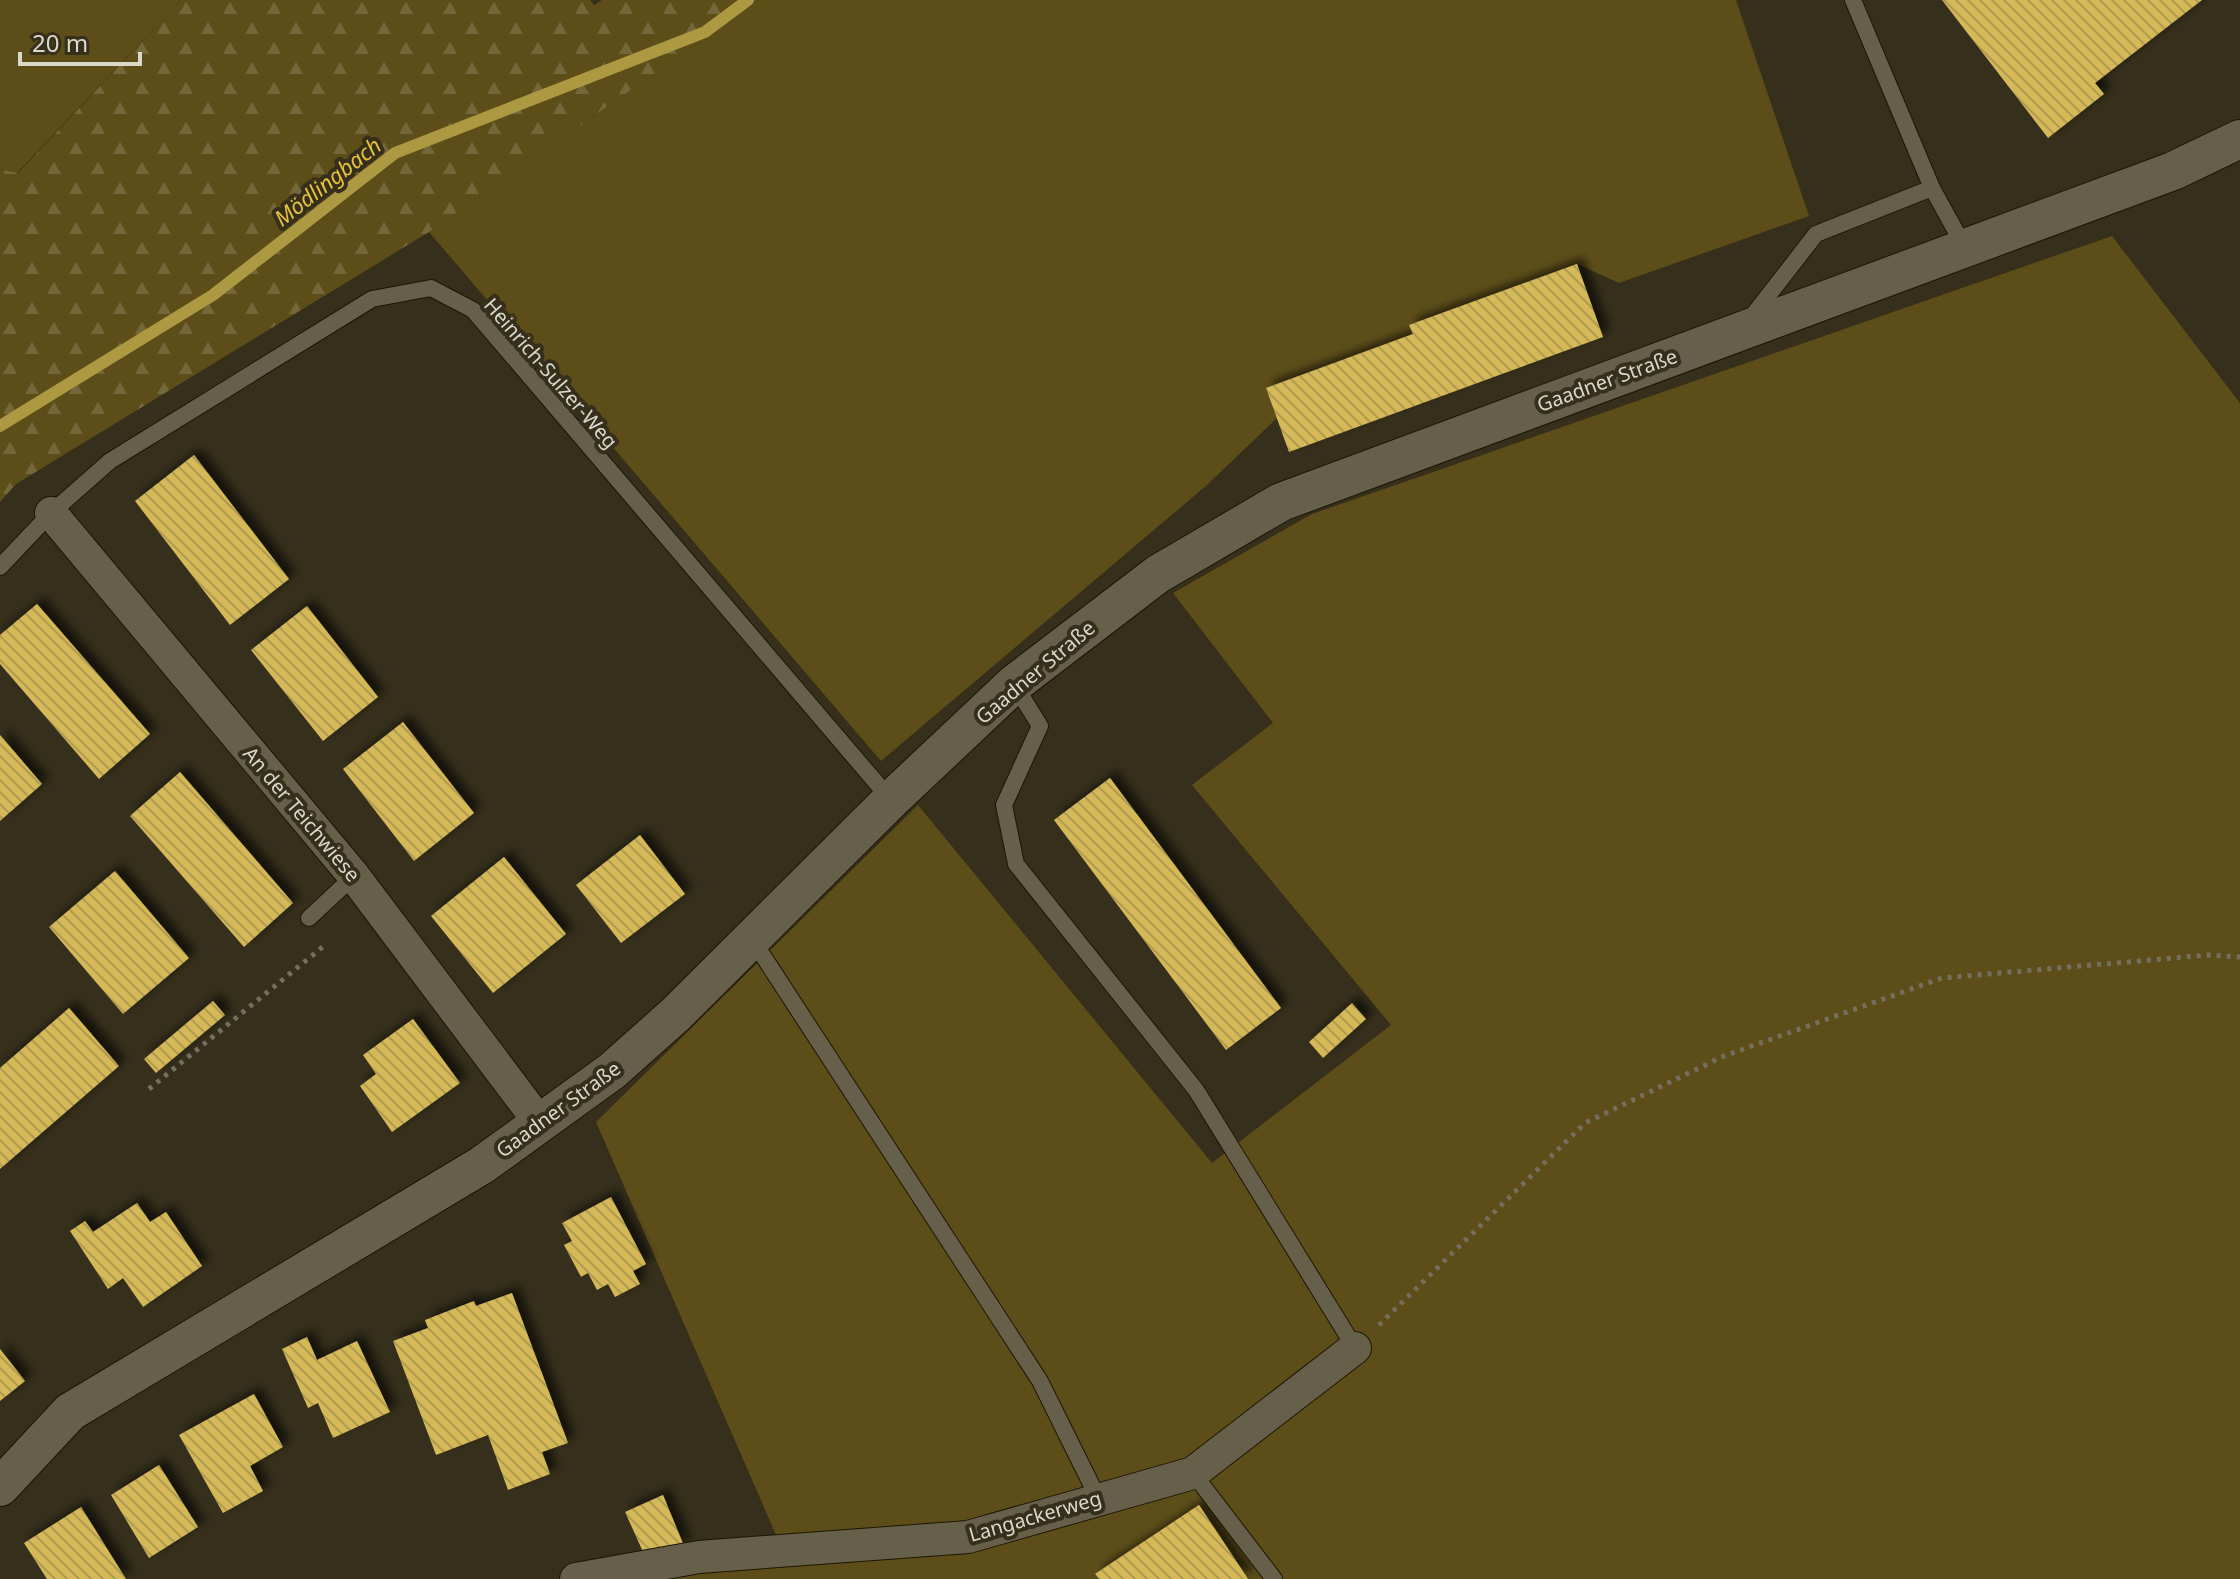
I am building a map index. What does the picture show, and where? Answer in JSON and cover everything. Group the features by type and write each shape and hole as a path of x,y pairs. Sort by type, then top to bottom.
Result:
{"street":[{"name":"Gaadner Straße","path":"0,1487 70,1412 482,1165 612,1071 1014,684 1158,574 1281,502 2173,171 2240,139"},
{"name":"An der Teichwiese","path":"51,513 354,876 540,1123"},
{"name":"Langackerweg","path":"576,1579 699,1557 968,1537 1193,1473 1355,1348"}],"lane":[{"path":"1853,0 1932,188 1965,249"},
{"path":"1742,330 1816,234 1932,188"},
{"name":"Heinrich-Sulzer-Weg","path":"0,567 51,513 110,461 372,299 431,288 473,310 891,800"},
{"path":"1014,684 1040,726 1004,805 1016,864 1196,1090 1355,1348"},
{"path":"309,918 354,876"},
{"path":"751,939 1040,1381 1098,1498"},
{"path":"1193,1473 1274,1579"}],"path":[{"path":"149,1089 328,942"},
{"path":"1355,1348 1585,1123 1724,1056 1942,978 2208,955 2240,957"}],"green space":[{"path":"0,0 181,0 17,173 0,169"},
{"path":"181,0 590,0 594,5 602,0 759,0 429,232 16,484 0,502 0,169 18,173"},
{"path":"759,0 1736,0 1809,216 1619,283 1577,264 1409,325 1413,334 1266,388 1277,418 1207,485 881,761 429,232"},
{"path":"2112,236 2240,403 2240,1579 657,1579 787,1560 596,1122 918,805 1212,1163 1391,1025 1192,785 1273,723 1173,593 1312,514"}],"building":[{"path":"1942,0 2202,0 2095,83 2104,94 2048,138"},
{"path":"1577,264 1603,337 1289,452 1266,388 1413,334 1409,325"},
{"path":"194,455 289,579 230,625 135,501"},
{"path":"37,604 150,734 99,779 0,664 0,635"},
{"path":"307,606 378,697 323,741 251,650"},
{"path":"403,722 474,813 414,861 343,769"},
{"path":"0,735 42,784 0,821"},
{"path":"180,772 293,903 244,947 130,816"},
{"path":"1110,778 1281,1008 1226,1050 1054,820"},
{"path":"640,835 685,894 621,943 576,885"},
{"path":"504,857 566,934 493,993 431,916"},
{"path":"115,871 189,958 123,1014 49,927"},
{"path":"213,1001 225,1015 156,1073 144,1059"},
{"path":"1352,1003 1366,1019 1323,1058 1309,1042"},
{"path":"69,1008 119,1066 0,1169 0,1068"},
{"path":"413,1019 460,1083 392,1132 360,1086 376,1074 363,1055"},
{"path":"611,1197 646,1264 633,1271 640,1284 615,1297 608,1284 597,1290 588,1273 581,1277 564,1245 572,1241 562,1223"},
{"path":"137,1203 150,1222 166,1212 202,1266 143,1307 123,1278 108,1289 70,1231 85,1221 93,1232"},
{"path":"512,1293 568,1443 542,1452 550,1474 508,1490 488,1435 436,1455 393,1341 428,1328 425,1320 474,1301 476,1306"},
{"path":"307,1337 317,1360 357,1341 390,1412 333,1438 318,1403 308,1408 282,1349"},
{"path":"0,1349 25,1381 0,1401"},
{"path":"254,1394 283,1447 250,1466 263,1491 223,1513 179,1435"},
{"path":"159,1465 198,1527 149,1558 111,1495"},
{"path":"663,1495 684,1546 644,1554 625,1512"},
{"path":"1199,1505 1248,1579 1099,1579 1095,1574"},
{"path":"81,1507 126,1579 47,1579 24,1543"}],"waterway":[{"name":"Mödlingbach","path":"0,426 213,295 395,153 705,32 748,0"}]}
